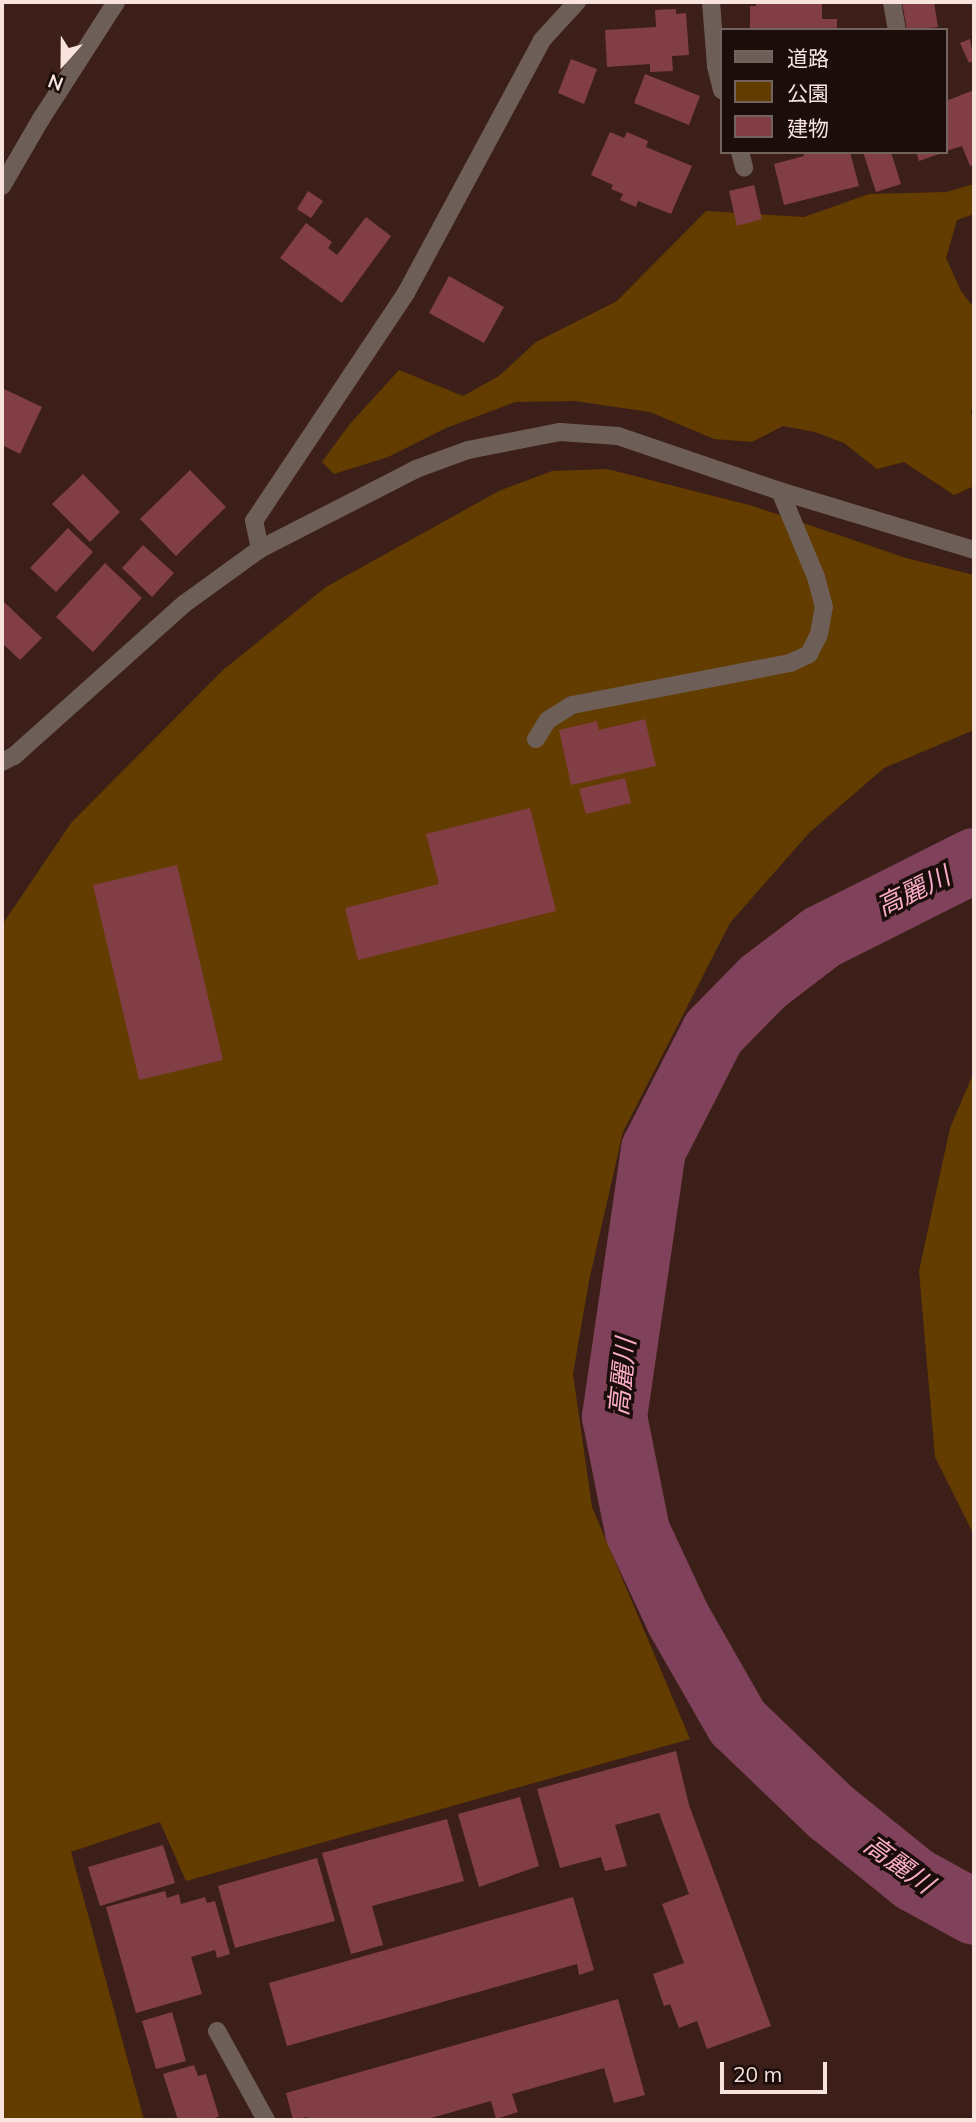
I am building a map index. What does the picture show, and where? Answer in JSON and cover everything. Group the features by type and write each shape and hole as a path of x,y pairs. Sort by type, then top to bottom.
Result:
{"street":[{"path":"2,186 116,2"},
{"path":"260,549 254,521 406,293 542,40 577,2"},
{"path":"711,2 716,66 720,82"},
{"path":"892,2 897,28"},
{"path":"2,762 14,756 184,604 260,549 416,469 468,450 560,432 618,436 780,491 974,550"},
{"path":"536,739 548,720 572,705 790,663 809,654 820,634 824,607 816,577 780,491"},
{"path":"217,2031 266,2120"}],"green space":[{"path":"974,184 974,214 957,220 946,258 961,291 974,308 974,400 971,412 974,427 974,486 954,495 904,462 877,469 844,443 815,432 783,426 752,442 714,439 650,412 575,401 515,402 446,428 388,457 334,474 322,462 349,425 399,370 463,396 499,376 536,342 617,301 706,211 804,217 869,194 946,192"},
{"path":"607,469 753,506 906,558 974,575 974,730 884,768 810,832 730,923 623,1132 589,1281 573,1374 592,1507 690,1739 186,1881 160,1822 71,1852 144,2120 2,2120 2,925 71,823 223,670 326,587 499,491 552,471"},
{"path":"974,1072 974,1535 935,1457 919,1271 950,1128"}],"building":[{"path":"756,2 822,2 822,19 837,19 837,28 750,28 750,6 756,6"},
{"path":"902,2 934,2 938,27 907,28"},
{"path":"676,9 676,14 686,13 689,55 672,56 673,71 650,72 650,64 607,67 605,30 656,27 655,10"},
{"path":"970,39 974,61 969,63 960,43"},
{"path":"571,59 597,69 584,104 558,93"},
{"path":"645,74 700,96 689,125 634,103"},
{"path":"974,90 974,165 970,166 962,146 948,150 948,100"},
{"path":"610,132 624,138 627,132 648,141 646,147 692,166 671,214 638,201 636,207 620,200 623,194 611,189 613,185 591,175"},
{"path":"851,154 859,186 784,205 774,164 804,156"},
{"path":"864,154 892,154 901,184 876,192"},
{"path":"917,154 939,154 919,161"},
{"path":"754,185 762,219 737,226 729,191"},
{"path":"308,191 323,201 311,218 297,209"},
{"path":"366,217 391,236 342,303 280,258 306,223 332,242 328,248 337,255"},
{"path":"449,276 504,307 484,343 429,313"},
{"path":"2,388 42,407 20,454 2,445"},
{"path":"190,470 226,507 176,556 140,519"},
{"path":"83,474 120,512 90,542 52,504"},
{"path":"68,528 93,552 56,592 30,568"},
{"path":"143,545 174,573 152,597 122,568"},
{"path":"105,563 142,598 93,652 56,617"},
{"path":"2,600 42,638 20,660 2,643"},
{"path":"645,719 656,766 571,785 559,730 597,721 599,730"},
{"path":"625,778 631,803 586,814 579,789"},
{"path":"530,808 556,911 358,960 345,908 439,884 426,834"},
{"path":"177,865 223,1060 139,1080 93,885"},
{"path":"676,1751 689,1805 771,2026 707,2049 697,2021 679,2028 670,2004 664,2006 653,1974 684,1963 662,1904 689,1894 659,1813 615,1825 627,1866 605,1871 601,1857 560,1868 537,1789"},
{"path":"520,1797 539,1866 479,1887 458,1814"},
{"path":"447,1819 464,1881 372,1906 383,1945 351,1954 322,1853"},
{"path":"163,1845 175,1883 100,1906 88,1867"},
{"path":"317,1858 335,1921 235,1948 218,1886"},
{"path":"165,1891 167,1898 179,1894 181,1904 205,1897 207,1903 215,1901 230,1954 217,1958 215,1950 191,1957 202,1994 136,2013 106,1907"},
{"path":"573,1897 594,1970 579,1975 577,1964 287,2046 269,1983"},
{"path":"618,1999 645,2095 614,2103 604,2068 512,2094 518,2112 496,2119 491,2101 424,2120 307,2120 307,2117 293,2120 286,2093"},
{"path":"172,2012 186,2061 156,2069 142,2021"},
{"path":"194,2065 198,2076 206,2074 219,2116 212,2120 178,2120 163,2074"}],"waterway":[{"name":"高麗川","path":"974,860 821,937 762,982 713,1032 653,1149 614,1416 637,1531 678,1619 737,1722 831,1812 914,1879 974,1912"}]}
